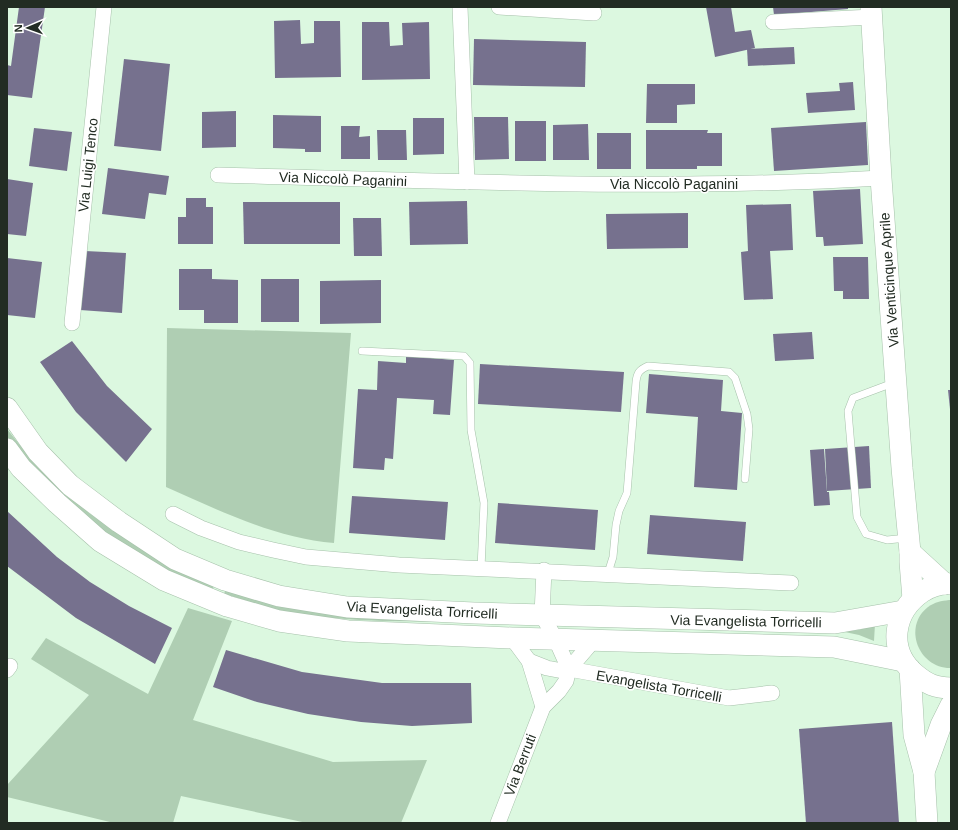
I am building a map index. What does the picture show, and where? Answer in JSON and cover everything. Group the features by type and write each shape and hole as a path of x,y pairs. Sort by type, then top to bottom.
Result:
{"street":[{"name":"Via Luigi Tenco","path":"72,323 104,7"},
{"path":"460,7 467,182"},
{"path":"499,7 594,13"},
{"path":"772,22 871,12"},
{"name":"Via Venticinque Aprile","path":"871,12 896,384 910,545 908,605 899,623 897,636 899,649 907,665"},
{"name":"Via Niccolò Paganini","path":"218,175 467,182 724,185 881,178"},
{"name":"Via Evangelista Torricelli","path":"7,408 38,452 70,485 119,522 175,559 225,580 278,596 347,607 542,615 835,623 908,605"},
{"name":"Via Evangelista Torricelli","path":"7,450 21,468 56,503 100,541 164,580 227,606 279,621 348,630 556,640 834,646 907,665"},
{"path":"173,514 201,528 239,542 306,557 399,565 544,570 791,582"},
{"path":"910,545 948,584"},
{"path":"544,570 542,615 556,640 569,671"},
{"path":"908,605 928,588 948,584"},
{"path":"512,638 529,661 543,707"},
{"name":"Via Berruti","path":"498,823 543,707 559,691 566,681 569,671 593,641"},
{"name":"Evangelista Torricelli","path":"529,661 547,668 729,698 772,693"},
{"path":"907,665 922,680 935,687 951,688"},
{"path":"907,665 914,735 924,772 927,823"},
{"path":"924,772 935,740 951,705"}],"lane":[{"path":"362,350 464,356 470,363 471,430 484,503 481,568"},
{"path":"608,573 613,557 619,511 627,493 636,382 637,374 640,370 648,366 713,370 729,372 735,378 747,414 749,430 745,479"},
{"path":"896,384 885,386 853,398 848,411 855,494 857,517 866,534 910,545"}],"green space":[{"path":"167,328 351,333 334,543 290,536 248,522 166,487"},
{"path":"7,429 27,454 54,483 89,513 136,546 214,585 213,589 180,577 132,551 86,519 51,488 7,439"},
{"path":"226,588 464,622 348,619 302,614 272,608 224,594"},
{"path":"951,600 951,668 930,662 918,645 915,635 916,625 920,615 933,604"},
{"path":"188,608 232,621 193,720 333,762 427,760 401,823 307,823 181,796 173,823 114,823 7,797 7,785 89,695 31,659 46,638 148,694"},
{"path":"875,624 874,641 859,635 840,631 859,630"}],"building":[{"path":"19,7 45,7 32,98 7,95 7,65 11,66"},
{"path":"706,7 731,7 735,32 751,30 755,48 715,57"},
{"path":"773,7 848,7 848,9 774,15"},
{"path":"300,20 301,44 314,43 314,21 340,21 341,77 275,78 274,21"},
{"path":"362,22 389,22 390,46 403,45 402,23 429,22 430,79 362,80"},
{"path":"474,39 586,42 585,87 473,85"},
{"path":"794,47 795,64 748,66 747,49"},
{"path":"124,59 170,64 161,151 114,146"},
{"path":"853,82 855,110 808,113 806,93 840,91 839,83"},
{"path":"647,84 695,84 695,104 677,105 677,123 646,123"},
{"path":"236,111 236,147 202,148 202,112"},
{"path":"273,115 321,116 321,152 305,152 305,149 273,148"},
{"path":"474,117 508,117 509,159 475,160"},
{"path":"413,118 444,118 444,154 413,155"},
{"path":"515,121 546,121 546,161 515,161"},
{"path":"866,122 868,165 774,171 771,128"},
{"path":"588,124 589,160 553,160 553,125"},
{"path":"341,126 360,126 359,137 370,136 370,159 341,159"},
{"path":"34,128 72,132 67,171 29,166"},
{"path":"377,130 406,130 407,160 378,160"},
{"path":"646,130 708,130 707,133 722,133 722,166 697,166 697,169 646,169"},
{"path":"597,133 631,133 631,169 597,169"},
{"path":"108,168 169,176 166,195 149,193 145,219 102,214"},
{"path":"7,179 33,183 26,236 7,234"},
{"path":"860,189 863,244 824,246 823,237 816,237 813,191"},
{"path":"186,198 206,198 206,207 213,207 213,244 178,244 178,217 186,217"},
{"path":"467,201 468,244 410,245 409,202"},
{"path":"243,202 340,202 340,244 244,244"},
{"path":"791,204 793,250 770,251 773,299 744,300 741,252 748,251 746,205"},
{"path":"688,213 688,248 607,249 606,214"},
{"path":"353,218 381,218 382,256 354,256"},
{"path":"85,251 126,253 122,313 80,310"},
{"path":"833,257 868,257 869,299 843,299 843,291 834,291"},
{"path":"7,258 42,262 35,318 7,315"},
{"path":"179,269 212,269 212,279 238,280 238,323 204,323 204,310 179,310"},
{"path":"261,279 299,279 299,322 261,322"},
{"path":"381,280 381,323 320,324 320,281"},
{"path":"812,332 814,359 775,361 773,334"},
{"path":"72,341 107,386 152,429 126,462 76,412 40,362"},
{"path":"406,356 454,360 450,415 433,414 434,400 397,398 393,459 385,458 384,470 353,468 358,389 377,390 378,361 406,363"},
{"path":"480,364 624,372 621,412 478,404"},
{"path":"649,374 723,380 721,411 742,413 737,490 694,487 698,417 646,413"},
{"path":"948,390 951,390 951,409 950,409"},
{"path":"869,446 871,488 827,491 825,449"},
{"path":"824,449 827,492 829,492 830,505 814,506 810,450"},
{"path":"352,496 448,502 445,540 349,533"},
{"path":"498,503 598,510 595,550 495,543"},
{"path":"7,511 57,557 90,582 129,606 172,628 155,664 76,618 7,566"},
{"path":"650,515 746,522 743,561 647,554"},
{"path":"226,650 302,672 382,683 471,683 472,723 412,726 361,722 308,714 257,702 213,687"},
{"path":"892,722 899,823 806,823 799,729"}]}
